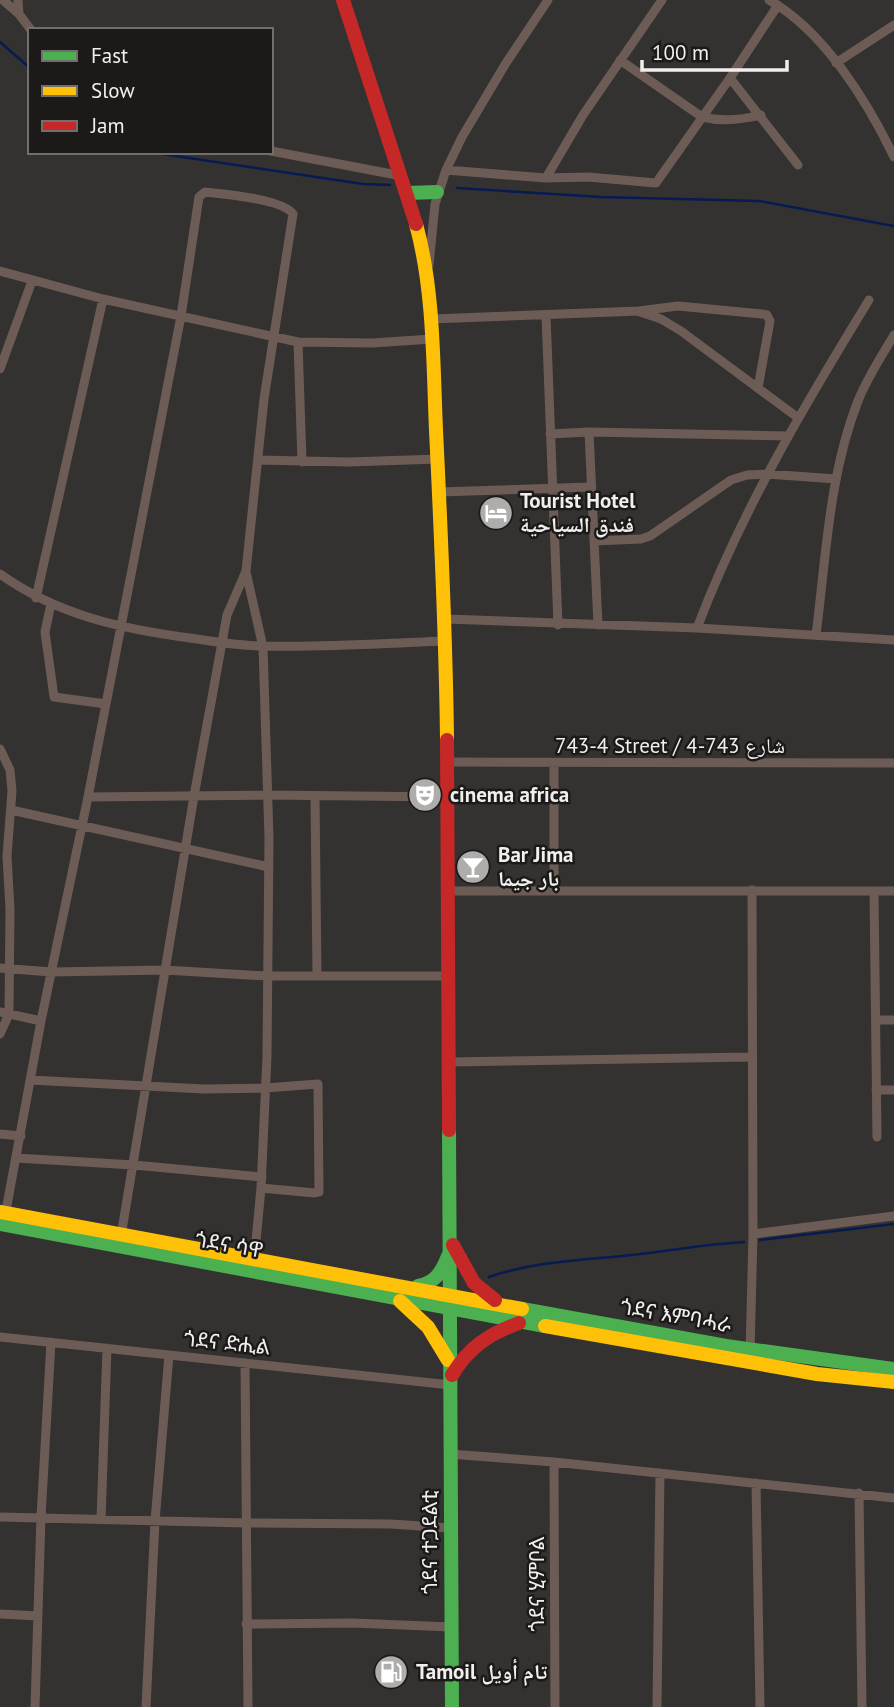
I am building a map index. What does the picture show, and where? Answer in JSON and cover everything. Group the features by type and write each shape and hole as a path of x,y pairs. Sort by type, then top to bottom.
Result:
{"main road":[{"name":"ጎደና ተጋደልቲ","path":"343,0 402,176 420,240 431,319 446,619 447,976 452,1293 452,1707"},
{"path":"407,193 438,192"},
{"name":"ጎደና ሳዋ","path":"2,1218 401,1293 451,1309"},
{"path":"451,1245 440,1275 434,1281 401,1293 435,1333 451,1377"},
{"path":"451,1245 474,1283 499,1303"},
{"name":"ጎደና ሳዋ","path":"401,1293 452,1293"},
{"name":"ጎደና እምባሓራ","path":"452,1293 661,1335 817,1374 894,1382"},
{"name":"ጎደና እምባሓራ","path":"451,1309 750,1357 894,1369"},
{"path":"451,1377 461,1359 478,1342 497,1331 524,1322"}],"street":[{"path":"3,0 30,28"},
{"path":"18,0 19,14"},
{"path":"427,281 438,192 446,170 462,137 506,63 548,0"},
{"path":"547,178 583,115 662,0"},
{"path":"446,170 656,183 730,78 773,2 803,24 836,63 880,128 894,157"},
{"path":"836,63 894,25"},
{"path":"620,60 702,117 718,121 742,120 761,115"},
{"path":"730,78 798,164"},
{"path":"273,151 402,176"},
{"path":"2,1218 21,1136 41,1021 106,705 181,316 191,237 201,193 264,201 287,208 293,214 257,460 246,571 228,615 194,796 120,1240"},
{"path":"0,271 103,299 298,342 372,343 432,340"},
{"path":"0,369 32,281"},
{"path":"36,598 103,299"},
{"path":"697,628 727,553 767,474 797,417 869,300"},
{"path":"431,319 639,311 695,306 767,316 769,321 758,388"},
{"path":"639,311 661,319 681,331 797,417"},
{"path":"545,315 558,625"},
{"path":"816,635 842,449 868,377 894,335"},
{"path":"298,342 302,462"},
{"path":"589,432 598,625"},
{"path":"550,433 788,436"},
{"path":"257,460 302,462 439,459"},
{"path":"594,541 650,536 731,480 747,475 836,479"},
{"path":"439,492 590,487"},
{"path":"246,571 264,646 269,867 266,976 268,1010 262,1177 254,1265"},
{"path":"0,574 36,598 121,627 223,643 264,646 446,641"},
{"path":"51,604 45,632 54,697 106,705"},
{"path":"446,619 697,628 894,640"},
{"path":"0,749 12,779 7,856 10,909 4,969 4,1013 0,1034"},
{"name":"743-4 Street / شارع 743-4","path":"446,762 894,763"},
{"path":"554,764 554,891"},
{"path":"88,797 446,797"},
{"path":"315,797 317,976"},
{"path":"11,810 269,867"},
{"path":"750,1357 753,1234 752,890"},
{"path":"447,891 894,891"},
{"path":"874,891 877,1137"},
{"path":"4,969 51,972 165,970 266,976 447,976"},
{"path":"4,1013 41,1021"},
{"path":"876,1020 894,1020"},
{"path":"448,1062 751,1057"},
{"path":"30,1080 146,1087 265,1088 318,1084 321,1188 315,1193 261,1188"},
{"path":"876,1090 894,1090"},
{"path":"0,1134 21,1136"},
{"path":"16,1158 134,1165 262,1177"},
{"path":"753,1234 894,1216"},
{"name":"ጎደና ድሒል","path":"0,1336 245,1363 451,1377"},
{"path":"35,1707 41,1517 51,1342"},
{"path":"101,1519 107,1348"},
{"path":"146,1707 155,1521 169,1354"},
{"path":"245,1363 248,1707"},
{"path":"450,1454 554,1462 894,1498"},
{"name":"ጎደና ሂምቦል","path":"554,1462 555,1707"},
{"path":"657,1707 660,1473"},
{"path":"757,1483 760,1707"},
{"path":"859,1493 862,1707"},
{"path":"0,1517 391,1524 450,1528"},
{"path":"0,1614 38,1616"},
{"path":"246,1625 353,1623 451,1627"}],"waterway":[{"path":"0,42 28,66"},
{"path":"162,154 363,184 390,185"},
{"path":"457,188 601,197 759,201 894,226"},
{"path":"760,1240 894,1224"},
{"path":"489,1277 560,1262 744,1242"}],"traffic: fast":[{"path":"407,193 437,192"},
{"path":"449,1130 452,1707"},
{"path":"0,1224 545,1326"},
{"path":"418,1286 437,1276 448,1256"},
{"path":"522,1309 726,1346 894,1369"}],"traffic: slow":[{"path":"416,224 426,274 432,326 447,740"},
{"path":"0,1212 522,1309"},
{"path":"400,1301 428,1327 448,1360"},
{"path":"545,1326 817,1374 894,1382"}],"traffic: jam":[{"path":"343,0 416,224"},
{"path":"447,740 449,1130"},
{"path":"453,1245 474,1283 495,1300"},
{"path":"452,1375 473,1349 498,1332 519,1323"}],"place":[{"name":"Tourist Hotel فندق السياحية","path":"496,513"},
{"name":"cinema africa","path":"425,795"},
{"name":"Bar Jima بار جيما","path":"473,867"},
{"name":"Tamoil تام أويل","path":"391,1672"}]}
